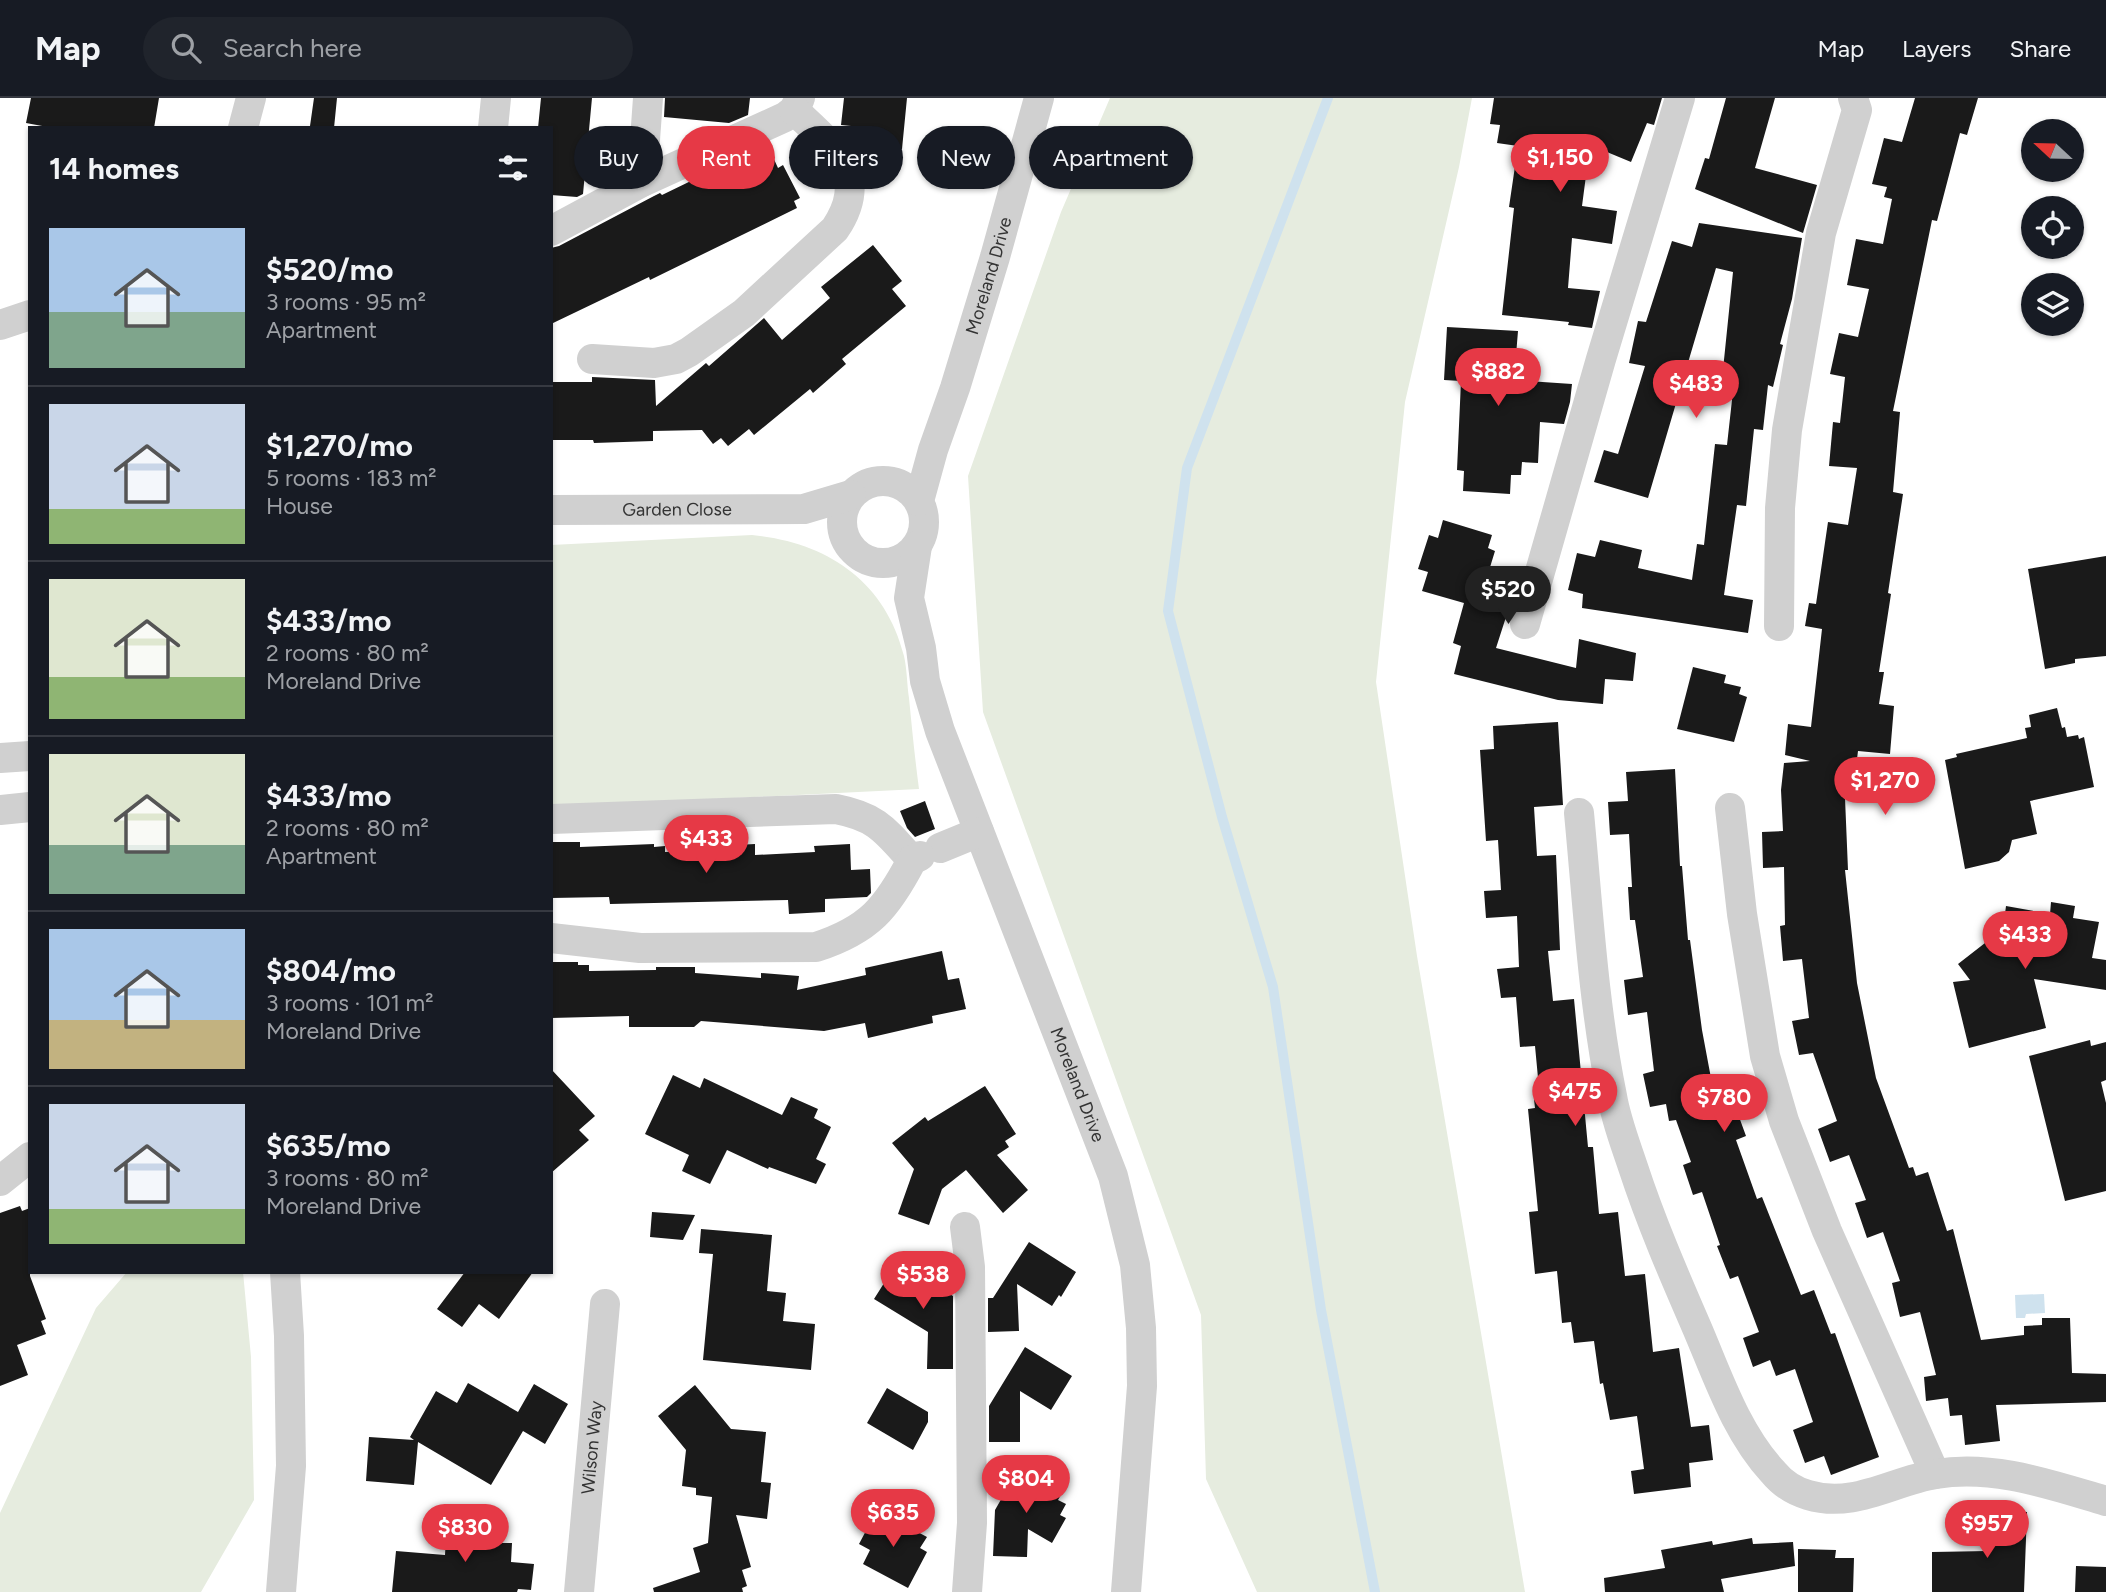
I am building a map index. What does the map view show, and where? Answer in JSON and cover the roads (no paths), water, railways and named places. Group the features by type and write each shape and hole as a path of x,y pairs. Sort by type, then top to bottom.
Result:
{"street":[{"path":"244,126 251,98"},
{"path":"493,126 496,98"},
{"path":"646,126 648,98"},
{"name":"Moreland Drive","path":"919,501 933,450 960,375 1040,98"},
{"path":"1525,624 1680,98"},
{"path":"1779,626 1780,508 1787,430 1821,233 1857,102"},
{"path":"592,359 654,363 677,359 689,352 744,313 835,229 850,199 849,176 830,144 797,104 785,117 663,172"},
{"path":"553,230 629,189"},
{"path":"890,481 933,450"},
{"path":"804,509 851,495 869,483 890,481 907,487 919,501 925,524 917,546 898,561 874,562"},
{"path":"851,495 843,513 843,532 854,552 874,562 909,598"},
{"path":"804,509 843,532"},
{"name":"Garden Close","path":"553,510 804,509"},
{"name":"Moreland Drive","path":"917,546 909,598 921,648 925,681 979,832 1113,1176 1135,1265 1141,1328 1142,1387 1126,1592"},
{"path":"0,758 28,756"},
{"path":"0,810 28,807"},
{"path":"1730,808 1737,876 1765,1056 1784,1121 1838,1255 1934,1474"},
{"path":"553,819 836,809 872,820 924,855"},
{"path":"1579,813 1598,1010 1612,1098 1623,1138 1663,1249 1733,1412 1754,1448 1789,1488 1829,1499 1872,1494 1934,1474 1992,1472 2034,1480 2106,1501"},
{"path":"553,938 640,948 816,947 861,927 882,908 924,855 979,832"},
{"path":"0,1181 28,1159"},
{"path":"965,1227 970,1267 972,1509 967,1592"},
{"path":"281,1592 291,1466 285,1274"},
{"name":"Wilson Way","path":"579,1592 605,1304"}],"water":[{"path":"2044,1294 2045,1313 2026,1314 2025,1318 2016,1318 2015,1295"}],"waterway":[{"path":"1328,98 1187,468 1168,611 1222,817 1273,987 1321,1310 1375,1592"}]}
